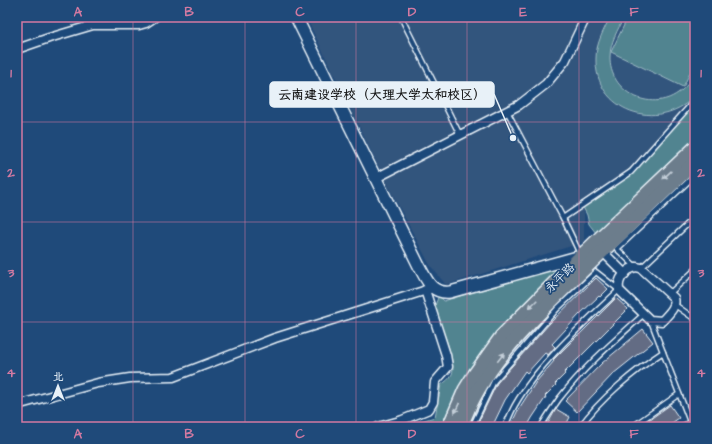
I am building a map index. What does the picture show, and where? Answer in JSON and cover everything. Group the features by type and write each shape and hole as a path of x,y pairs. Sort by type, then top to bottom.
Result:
{"main road":[{"name":"永平路","path":"461,427 486,376 524,329 599,247 695,148"},
{"name":"永平路","path":"449,427 468,385 502,336 581,256 599,247 695,162"}],"street":[{"path":"17,49 93,25 139,25 146,23 155,17"},
{"path":"296,17 419,266 429,289 446,355 448,367 434,382 433,402 429,409 400,424 378,427"},
{"path":"376,178 518,105 546,84 565,61 586,17"},
{"path":"599,247 625,274"},
{"path":"17,405 98,383 130,378 173,376 275,338 429,289 450,292 581,256"},
{"path":"639,267 674,298 675,305 662,321 650,320 619,290 618,284 625,274 631,268 639,267"}],"lane":[{"path":"401,17 460,135"},
{"path":"563,218 630,172 695,100"},
{"path":"507,111 563,218 581,256"},
{"path":"695,175 616,249 639,267 695,217"},
{"path":"669,294 695,270"},
{"path":"472,427 494,382 557,309 596,272 619,290 558,350 529,383 514,405 505,427"},
{"path":"675,305 695,319"},
{"path":"541,427 545,418 570,385 606,348 644,314"},
{"path":"650,320 692,427"},
{"path":"580,427 586,418 613,392 642,366 663,352"},
{"path":"632,427 679,394"},
{"path":"682,427 690,422"}],"shaded area":[{"path":"306,17 695,17 695,95 625,181 584,212 584,242 446,285 430,265 388,186"}],"green space":[{"path":"610,17 624,17 613,41 610,57 611,69 616,80 624,89 633,96 644,100 655,101 667,99 683,89 695,72 695,96 679,108 663,114 646,114 630,111 616,103 605,92 598,76 596,58 599,42"},
{"path":"628,17 695,17 695,63 683,87 611,52"},
{"path":"695,97 695,137 596,233 589,224 583,207 637,163"},
{"path":"553,266 558,270 492,338 457,391 442,427 403,427 402,426 435,417 441,385 449,379 452,374 453,368 450,352 434,308 439,295 444,301"}],"building":[{"path":"596,278 608,289 580,314 552,344 555,347 548,355 545,353 527,373 525,371 505,400 492,427 476,427 497,383 549,324"},
{"path":"616,298 628,309 564,373 565,374 555,384 556,385 545,396 546,397 527,427 510,427 518,410 536,382 554,361 553,360"},
{"path":"643,329 653,342 613,374 577,412 565,401 602,363"},
{"path":"670,405 679,418 666,427 639,427"},
{"path":"556,409 570,417 565,427 546,427"}],"place":[{"name":"云南建设学校（大理大学太和校区）","path":"513,138"}]}
